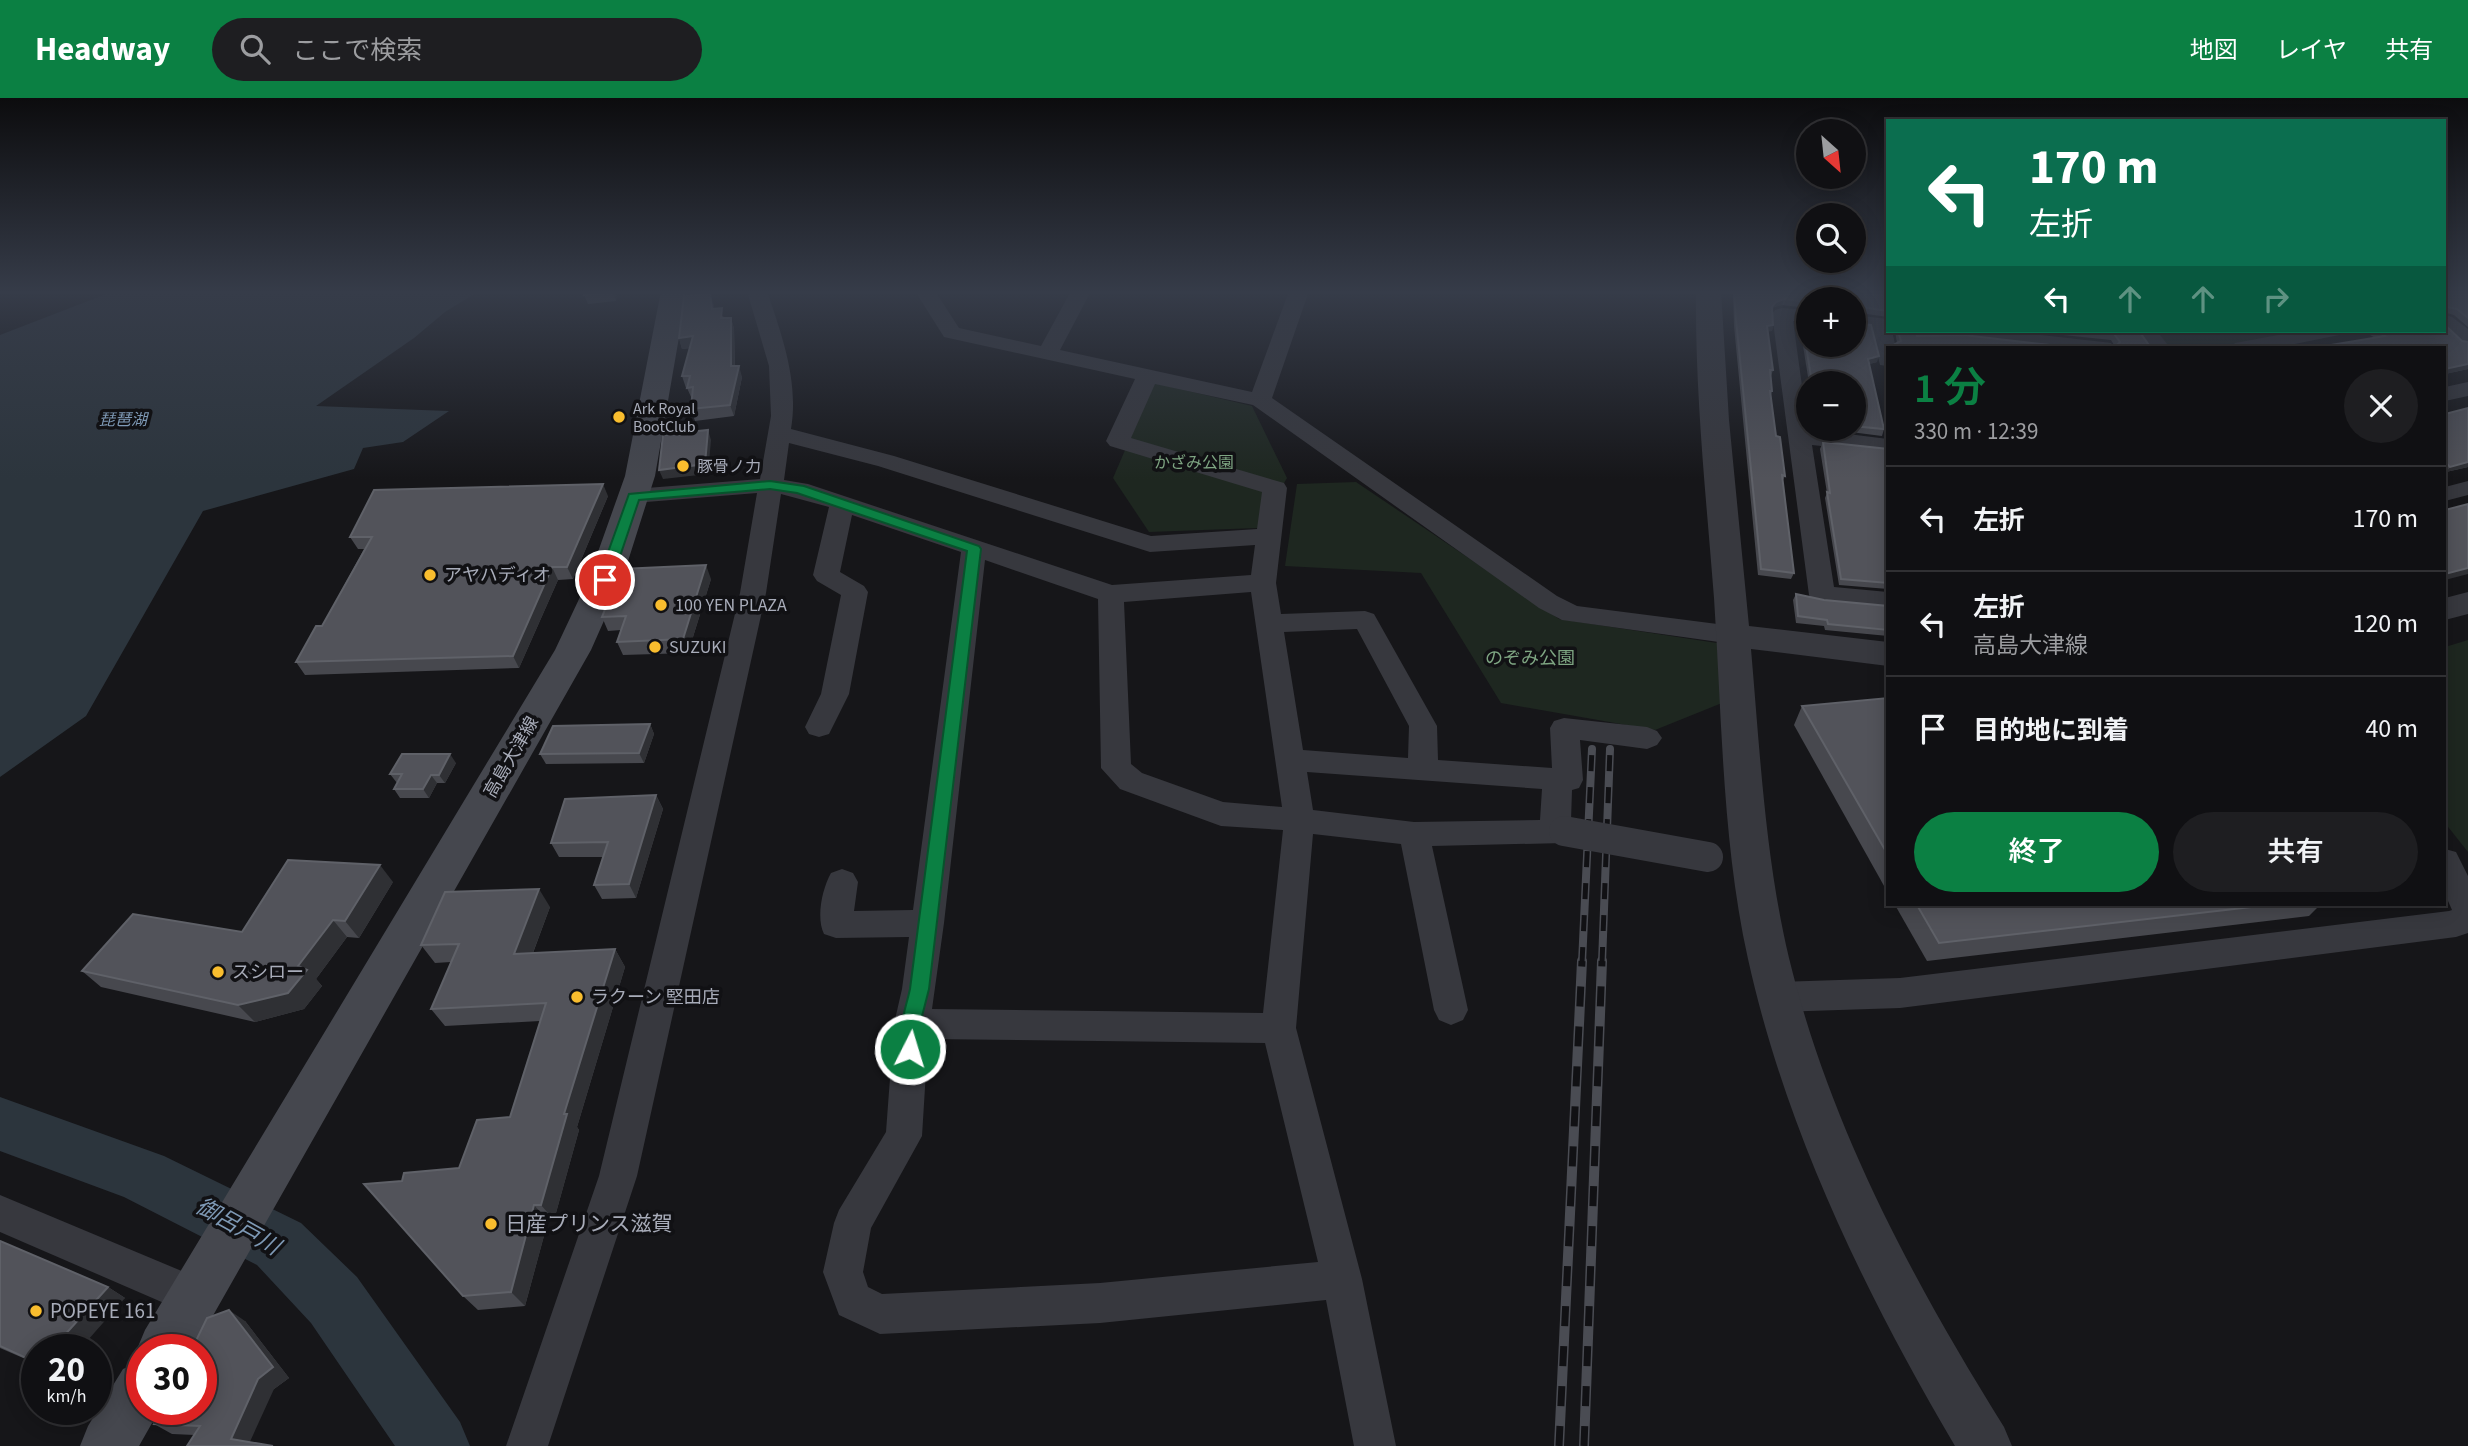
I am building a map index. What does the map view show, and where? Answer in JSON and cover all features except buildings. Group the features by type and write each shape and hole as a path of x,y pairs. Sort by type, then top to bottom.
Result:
{"main road":[{"name":"高島大津線","path":"205,1278 261,1188 573,650 605,580 634,496 662,354"},
{"path":"173,1334 205,1278"},
{"path":"108,1446 126,1415"}],"street":[{"path":"527,1446 618,1176 753,593 782,416 780,366 776,354"},
{"path":"1042,354 1260,400 1548,603 1571,614 1886,653"},
{"path":"1260,400 1276,354"},
{"path":"1713,354 1751,863 1778,998 1796,1057 1852,1199 1935,1366 1985,1446"},
{"path":"1788,354 1796,415"},
{"path":"1147,377 1118,442 1275,488 1263,583 1298,820 1279,1028 1342,1279 1375,1446"},
{"path":"2446,394 2468,389"},
{"path":"779,433 886,461 1150,544 1269,536"},
{"path":"1800,441 1822,594 1886,601"},
{"path":"1839,441 1886,446"},
{"path":"634,496 770,485 799,489 1111,594 1263,583"},
{"path":"2446,494 2468,488"},
{"path":"819,727 835,694 855,592 826,575 842,505"},
{"path":"974,549 928,923 911,1024 904,1136 853,1223 843,1272 853,1301 880,1314 1100,1303 1342,1279"},
{"path":"1111,594 1116,768 1131,781 1221,814 1413,834 1560,831 1751,863"},
{"path":"2446,609 2468,603"},
{"path":"1269,624 1365,620 1423,726 1423,770"},
{"path":"1289,760 1568,780 1564,728 1647,738"},
{"path":"1558,779 1560,831"},
{"path":"1413,834 1451,1010"},
{"path":"2446,863 2468,909"},
{"path":"842,882 836,925 928,923"},
{"path":"1778,998 1900,993 2456,924 2468,916"},
{"path":"911,1024 1279,1028"},
{"path":"0,1213 205,1278"}],"green space":[{"name":"かざみ公園","path":"1154,383 1252,406 1287,478 1258,528 1149,532 1113,478"},
{"name":"のぞみ公園","path":"1356,482 1559,619 1717,643 1722,703 1655,730 1501,703 1421,573 1285,566 1297,484"},
{"path":"2468,640 2468,852 2446,824 2446,647"}],"water":[{"name":"琵琶湖","path":"0,354 391,354 316,406 449,411 403,442 363,448 354,469 203,511 86,716 0,777"}],"waterway":[{"name":"御呂戸川","path":"0,1124 143,1176 279,1244 334,1300 436,1446"}],"railway":[{"path":"1582,963 1592,749"},
{"path":"1602,963 1610,749"},
{"path":"1559,1446 1582,961"},
{"path":"1584,1446 1602,961"}],"place":[{"name":"Ark Royal BootClub","path":"619,417"},
{"name":"豚骨ノ力","path":"683,466"},
{"name":"アヤハディオ","path":"430,575"},
{"name":"100 YEN PLAZA","path":"661,605"},
{"name":"SUZUKI","path":"655,647"},
{"name":"スシロー","path":"218,972"},
{"name":"ラクーン 堅田店","path":"577,997"},
{"name":"日産プリンス滋賀","path":"491,1224"},
{"name":"POPEYE 161","path":"36,1311"}],"route":[{"path":"605,580 634,496 770,485 799,489 974,549 919,989 911,1024 910,1049"}]}
